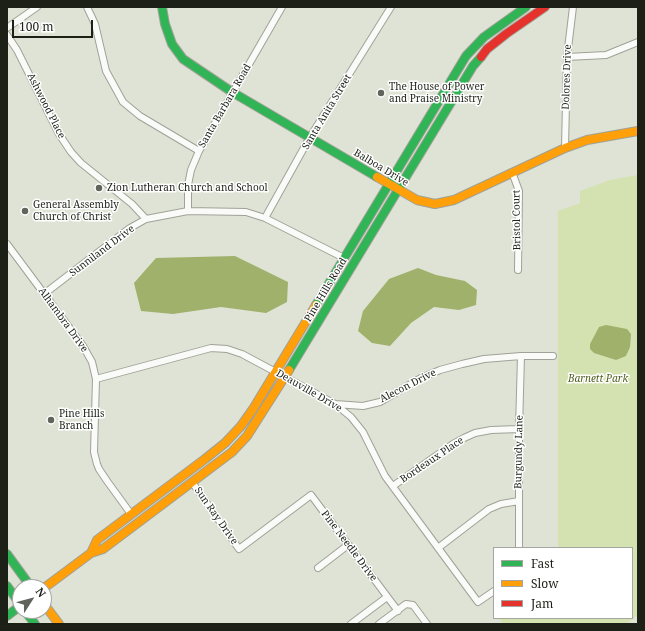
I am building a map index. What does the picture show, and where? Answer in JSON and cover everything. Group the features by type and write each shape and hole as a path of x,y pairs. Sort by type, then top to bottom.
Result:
{"main road":[{"name":"Balboa Drive","path":"162,7 165,24 172,44 183,59 232,92 417,200 435,204 454,200 565,148 587,140 638,131"},
{"name":"Pine Hills Road","path":"91,553 97,540 205,460 225,443 241,426 276,372 466,56 484,37 526,7"},
{"name":"Pine Hills Road","path":"52,582 91,553 103,549 232,452 247,436 285,377 473,66 487,49 545,7"},
{"path":"111,543 115,534 129,522 131,514"},
{"path":"7,554 26,579"},
{"path":"52,615 59,624"}],"street":[{"path":"7,28 37,7"},
{"path":"87,7 95,24 106,71 123,102 140,116 199,151"},
{"name":"Santa Barbara Road","path":"188,211 188,185 191,170 199,151 282,7"},
{"name":"Santa Anita Street","path":"265,218 310,137 391,7"},
{"name":"Dolores Drive","path":"565,148 567,57 573,7"},
{"name":"Ashwood Place","path":"7,35 21,57 59,134 70,152 132,204 146,219"},
{"path":"567,57 606,56 638,42"},
{"name":"Bristol Court","path":"512,172 519,191 518,270"},
{"name":"Sunniland Drive","path":"44,294 130,228 146,219 188,211 246,212 265,218 344,258"},
{"name":"Alhambra Drive","path":"7,244 83,346 92,362 96,379 94,452 98,469 131,514"},
{"name":"Deauville Drive","path":"96,379 211,348 227,349 242,354 276,372 335,404 351,417 363,432 385,476 478,602 493,592"},
{"name":"Alecon Drive","path":"335,404 362,406 380,402 421,378 440,370 484,360 521,356 553,356"},
{"name":"Burgundy Lane","path":"519,547 519,429 521,356"},
{"name":"Bordeaux Place","path":"392,486 464,438 476,433 491,430 519,429"},
{"name":"Sun Ray Drive","path":"192,482 239,549 311,495"},
{"name":"Pine Needle Drive","path":"311,495 398,610"},
{"path":"438,548 490,509 501,504 519,501"},
{"path":"318,568 348,545"},
{"path":"351,624 387,597"},
{"path":"379,624 406,604 413,605 427,624"}],"green space":[{"name":"Barnett Park","path":"638,175 638,615 633,619 633,547 558,547 558,211 580,203 580,191 610,180"},
{"name":"Barnett Park","path":"499,619 633,619 626,624 503,624"}],"shaded area":[{"path":"235,256 288,282 287,302 266,313 221,307 173,314 141,311 134,283 156,258"},
{"path":"418,268 436,275 465,281 477,290 476,305 459,310 434,307 411,323 390,346 372,343 358,331 363,311 389,279"},
{"path":"606,325 627,329 631,334 630,347 626,356 616,360 594,353 590,349 590,344 599,327"}],"traffic: fast":[{"path":"162,7 165,24 172,44 183,59 232,92 377,177"},
{"path":"316,305 466,56 484,37 526,7"},
{"path":"289,370 473,66 481,57"},
{"path":"7,554 25,579"},
{"path":"7,586 12,593"},
{"path":"7,616 12,612"},
{"path":"31,619 35,624"}],"traffic: slow":[{"path":"377,177 417,200 435,204 454,200 565,148 587,140 638,131"},
{"path":"91,553 97,540 205,459 225,443 241,426 253,409 316,305"},
{"path":"52,582 91,553 103,549 232,452 247,436 289,370"},
{"path":"52,615 59,624"}],"traffic: jam":[{"path":"481,57 487,49 506,34 545,7"}],"place":[{"name":"The House of Power and Praise Ministry","path":"381,93"},
{"name":"Zion Lutheran Church and School","path":"99,188"},
{"name":"General Assembly Church of Christ","path":"25,211"},
{"name":"Pine Hills Branch","path":"51,420"}]}
